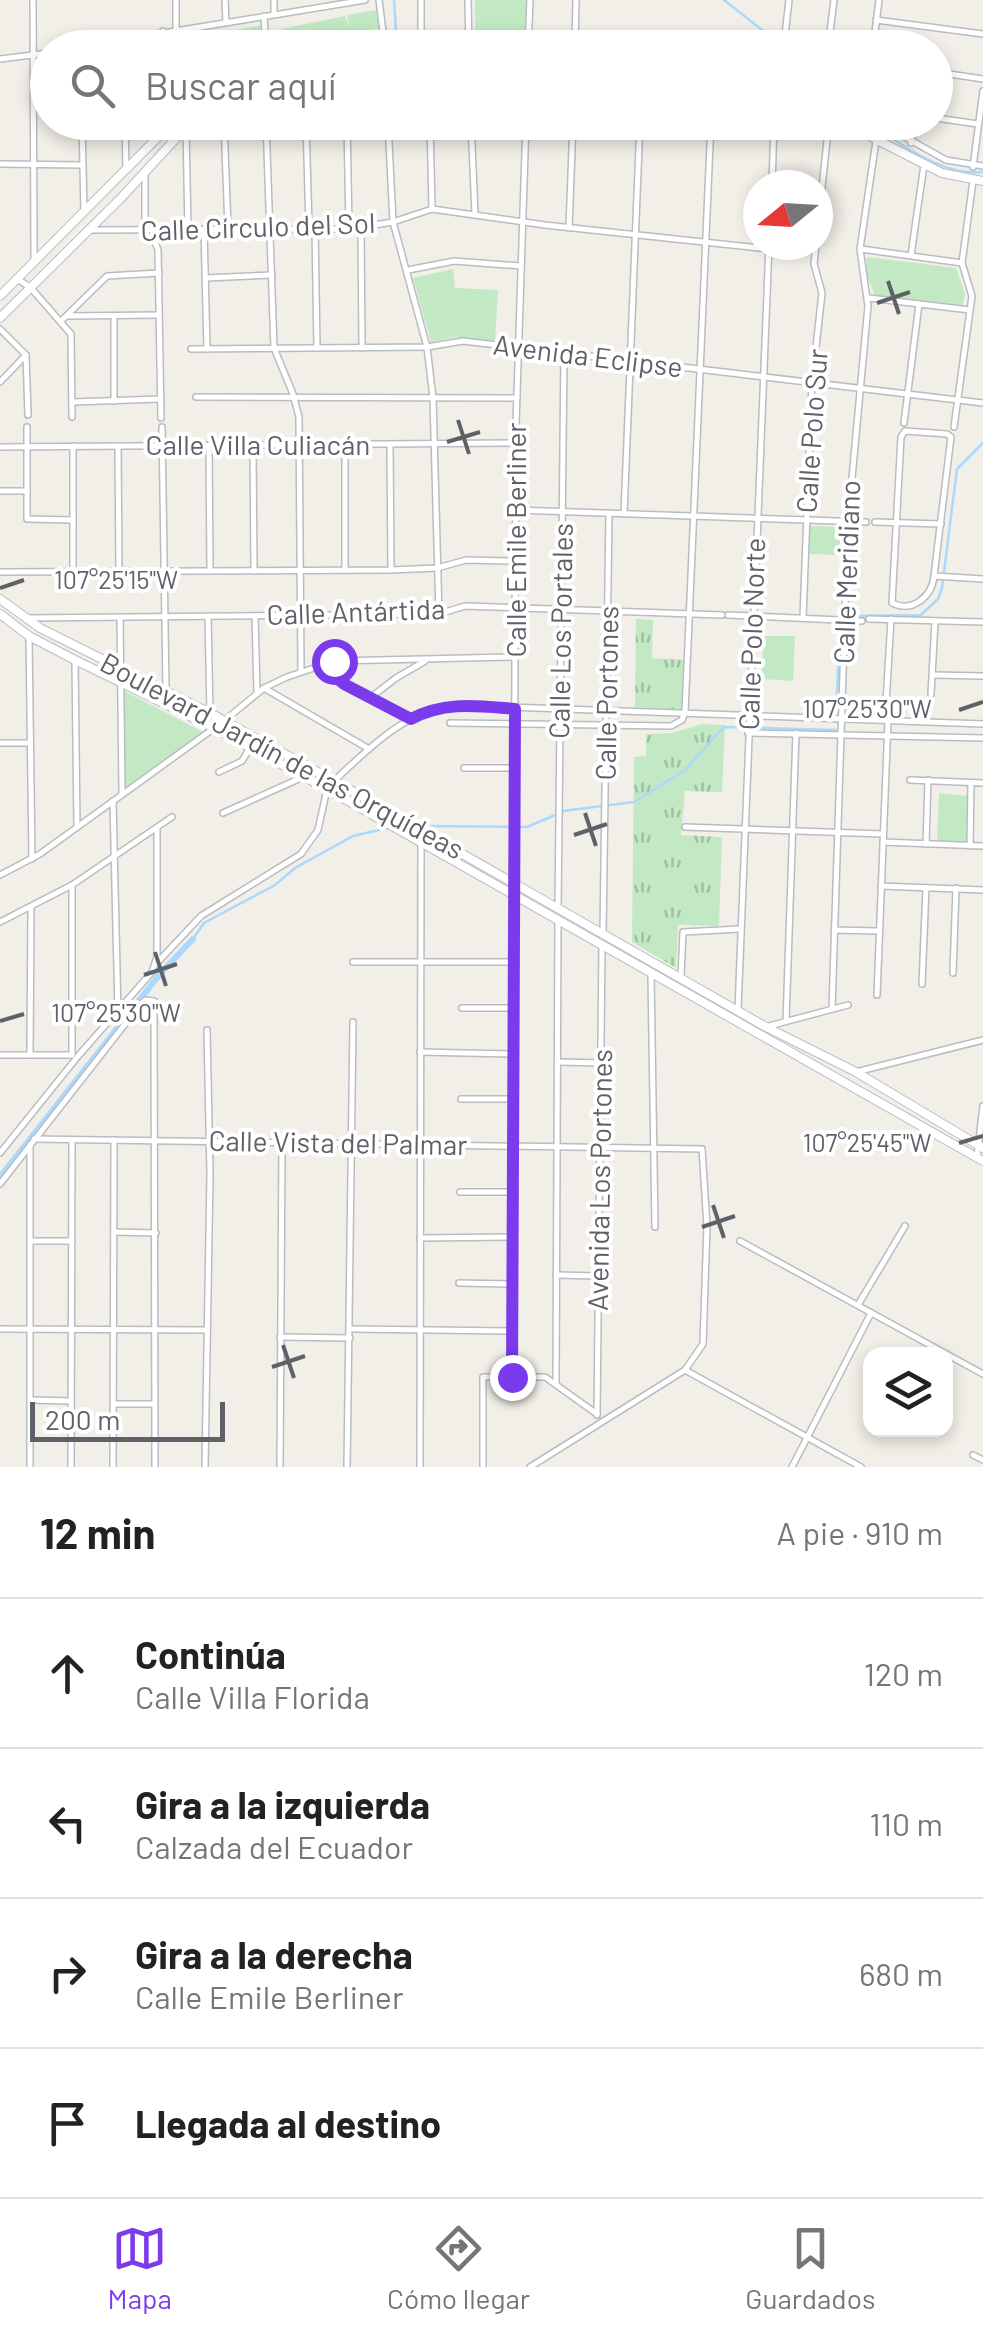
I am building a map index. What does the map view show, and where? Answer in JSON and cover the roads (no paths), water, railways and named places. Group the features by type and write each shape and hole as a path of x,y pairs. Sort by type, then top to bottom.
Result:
{"street":[{"path":"34,0 34,30"},
{"path":"176,0 176,30 324,3 365,0"},
{"path":"226,0 226,22"},
{"path":"274,0 274,14"},
{"path":"380,0 382,30"},
{"path":"421,30 422,0"},
{"path":"468,0 469,30"},
{"path":"529,30 530,0"},
{"path":"575,30 576,0"},
{"path":"784,30 788,0"},
{"path":"830,30 834,0"},
{"path":"875,30 879,0"},
{"path":"264,16 265,30"},
{"path":"876,20 952,30"},
{"path":"953,30 983,34"},
{"path":"0,59 30,56"},
{"path":"953,75 983,79"},
{"path":"973,166 983,91"},
{"path":"953,120 978,124"},
{"path":"34,140 34,262"},
{"path":"82,140 84,216"},
{"path":"125,140 126,172"},
{"path":"0,296 84,216 154,140"},
{"path":"0,318 175,140"},
{"path":"188,140 188,230"},
{"path":"225,140 228,228"},
{"path":"267,140 274,348 294,398 299,445 301,671"},
{"path":"307,140 317,348"},
{"path":"348,140 349,229"},
{"path":"389,140 393,222 427,347 433,398 439,614"},
{"path":"430,140 432,209"},
{"path":"472,140 474,214"},
{"name":"Calle Emile Berliner","path":"512,1377 516,443 525,140"},
{"path":"569,228 571,140"},
{"path":"624,514 639,140"},
{"path":"450,723 671,726 682,720 686,712 709,140"},
{"path":"772,170 773,140"},
{"path":"824,170 827,140"},
{"name":"Calle Meridiano","path":"832,1009 848,521 868,298 860,249 876,140"},
{"path":"880,140 950,176 978,181 962,263 971,289 970,310 954,427"},
{"path":"906,140 946,160 983,166"},
{"path":"0,164 83,165"},
{"path":"912,255 924,164"},
{"path":"145,172 146,231"},
{"path":"112,186 122,197"},
{"name":"Calle Círculo del Sol","path":"88,230 349,229 393,222 432,209 569,228 743,245"},
{"path":"361,228 362,348"},
{"path":"204,230 206,349"},
{"path":"155,242 160,418"},
{"path":"860,249 962,263"},
{"name":"Calle Polo Norte","path":"737,1022 768,260"},
{"name":"Calle Polo Sur","path":"804,618 812,383 822,293 814,260"},
{"path":"408,270 454,261 521,266"},
{"path":"64,319 107,276 158,273"},
{"path":"206,278 272,276"},
{"path":"19,280 64,319 72,339 72,417"},
{"path":"868,298 970,310"},
{"path":"904,423 919,304"},
{"path":"64,319 159,314"},
{"path":"114,316 114,401"},
{"path":"0,329 26,355 28,415"},
{"name":"Avenida Eclipse","path":"191,349 427,347 463,341 983,403"},
{"name":"Calle Los Portales","path":"558,908 564,353"},
{"path":"0,382 26,355"},
{"path":"196,397 517,398"},
{"path":"72,402 160,399"},
{"path":"28,427 27,519 73,520"},
{"path":"162,427 166,692"},
{"path":"906,431 947,434 951,437 941,524 941,576 916,605 892,604 894,522 901,437 906,431"},
{"name":"Calle Villa Culiacán","path":"0,447 516,443"},
{"path":"346,444 346,570"},
{"path":"390,444 391,570"},
{"path":"209,445 210,571"},
{"path":"253,445 254,570"},
{"path":"73,446 73,571"},
{"path":"118,446 119,572"},
{"path":"0,491 27,491"},
{"path":"516,510 866,522"},
{"name":"Calle Portones","path":"603,933 609,513"},
{"path":"874,522 941,524"},
{"path":"0,572 391,570 437,568 466,560 516,560"},
{"path":"941,576 983,579"},
{"name":"Boulevard Jardín de las Orquídeas","path":"0,599 24,618 210,713 434,836 766,1027 856,1072 980,1146"},
{"name":"Calle Antártida","path":"24,618 439,614 465,606 983,622"},
{"name":"Boulevard Jardín de las Orquídeas","path":"0,614 29,636 327,789 980,1159"},
{"path":"208,616 210,713"},
{"path":"255,616 257,694"},
{"path":"120,617 122,795"},
{"path":"886,704 890,620"},
{"path":"932,694 936,621"},
{"path":"29,636 32,859"},
{"path":"0,875 32,859 264,688 301,671 334,661 515,657"},
{"path":"75,660 77,827"},
{"path":"370,698 428,660"},
{"path":"320,664 344,684 411,719"},
{"path":"932,675 983,676"},
{"path":"264,688 369,748"},
{"path":"0,1153 76,1055 118,1014 156,964 201,916 301,854 322,820 327,789 334,781 369,748 434,708 455,705 983,724"},
{"path":"877,994 888,721"},
{"path":"748,733 983,738"},
{"path":"786,1022 796,733"},
{"path":"0,743 30,743"},
{"path":"219,772 242,762 250,748"},
{"path":"464,768 515,768"},
{"path":"223,813 303,777"},
{"path":"910,780 983,783"},
{"path":"926,844 928,780"},
{"path":"970,846 971,782"},
{"path":"113,801 118,1014"},
{"path":"0,922 72,885 172,818"},
{"path":"685,827 884,834"},
{"path":"156,964 157,828"},
{"path":"420,1467 421,842"},
{"path":"883,842 983,846"},
{"path":"72,885 76,1055"},
{"path":"881,886 983,890"},
{"path":"922,984 926,888"},
{"path":"953,973 956,888"},
{"path":"30,908 30,1055"},
{"path":"556,1384 558,920"},
{"path":"682,976 683,932 740,930"},
{"path":"834,930 880,931"},
{"name":"Avenida Los Portones","path":"600,1418 602,946"},
{"path":"353,962 514,962"},
{"path":"651,974 655,1227"},
{"path":"0,1184 145,1000 155,1003 154,1467"},
{"path":"766,1027 848,1004"},
{"path":"462,1008 514,1008"},
{"path":"347,1467 354,1022"},
{"path":"205,1467 207,1030"},
{"path":"856,1072 983,1040"},
{"path":"420,1052 514,1054"},
{"path":"0,1056 76,1055"},
{"path":"558,1062 602,1063"},
{"path":"461,1099 514,1098"},
{"path":"980,1159 983,1106"},
{"path":"70,1467 72,1139"},
{"path":"114,1140 114,1467"},
{"path":"30,1467 32,1141"},
{"name":"Calle Vista del Palmar","path":"32,1141 702,1148 707,1226 703,1344 685,1370"},
{"path":"280,1467 282,1142"},
{"path":"460,1192 513,1192"},
{"path":"858,1305 905,1226"},
{"path":"114,1232 156,1233"},
{"path":"420,1238 513,1237"},
{"path":"740,1240 982,1372"},
{"path":"31,1241 72,1241"},
{"path":"556,1275 599,1276"},
{"path":"459,1283 513,1284"},
{"path":"792,1467 871,1313"},
{"path":"0,1329 207,1330"},
{"path":"350,1329 513,1331"},
{"path":"280,1337 350,1338"},
{"path":"530,1467 600,1418 685,1370 861,1467"},
{"path":"483,1467 482,1378 542,1376 600,1418"},
{"path":"30,1400 71,1401"},
{"path":"114,1404 154,1404"},
{"path":"973,1454 983,1460"}],"waterway":[{"path":"394,0 396,30"},
{"path":"724,0 762,30"},
{"path":"894,140 936,164 983,172"},
{"path":"0,312 24,289"},
{"path":"853,616 921,615 938,599 957,469 983,443"},
{"path":"836,715 840,627"},
{"path":"563,811 634,802 685,770 724,727 836,730"},
{"path":"421,826 527,827 555,815"},
{"path":"193,939 204,923 275,885 295,868 353,836 388,828"},
{"path":"0,1177 160,974 193,939"}]}
